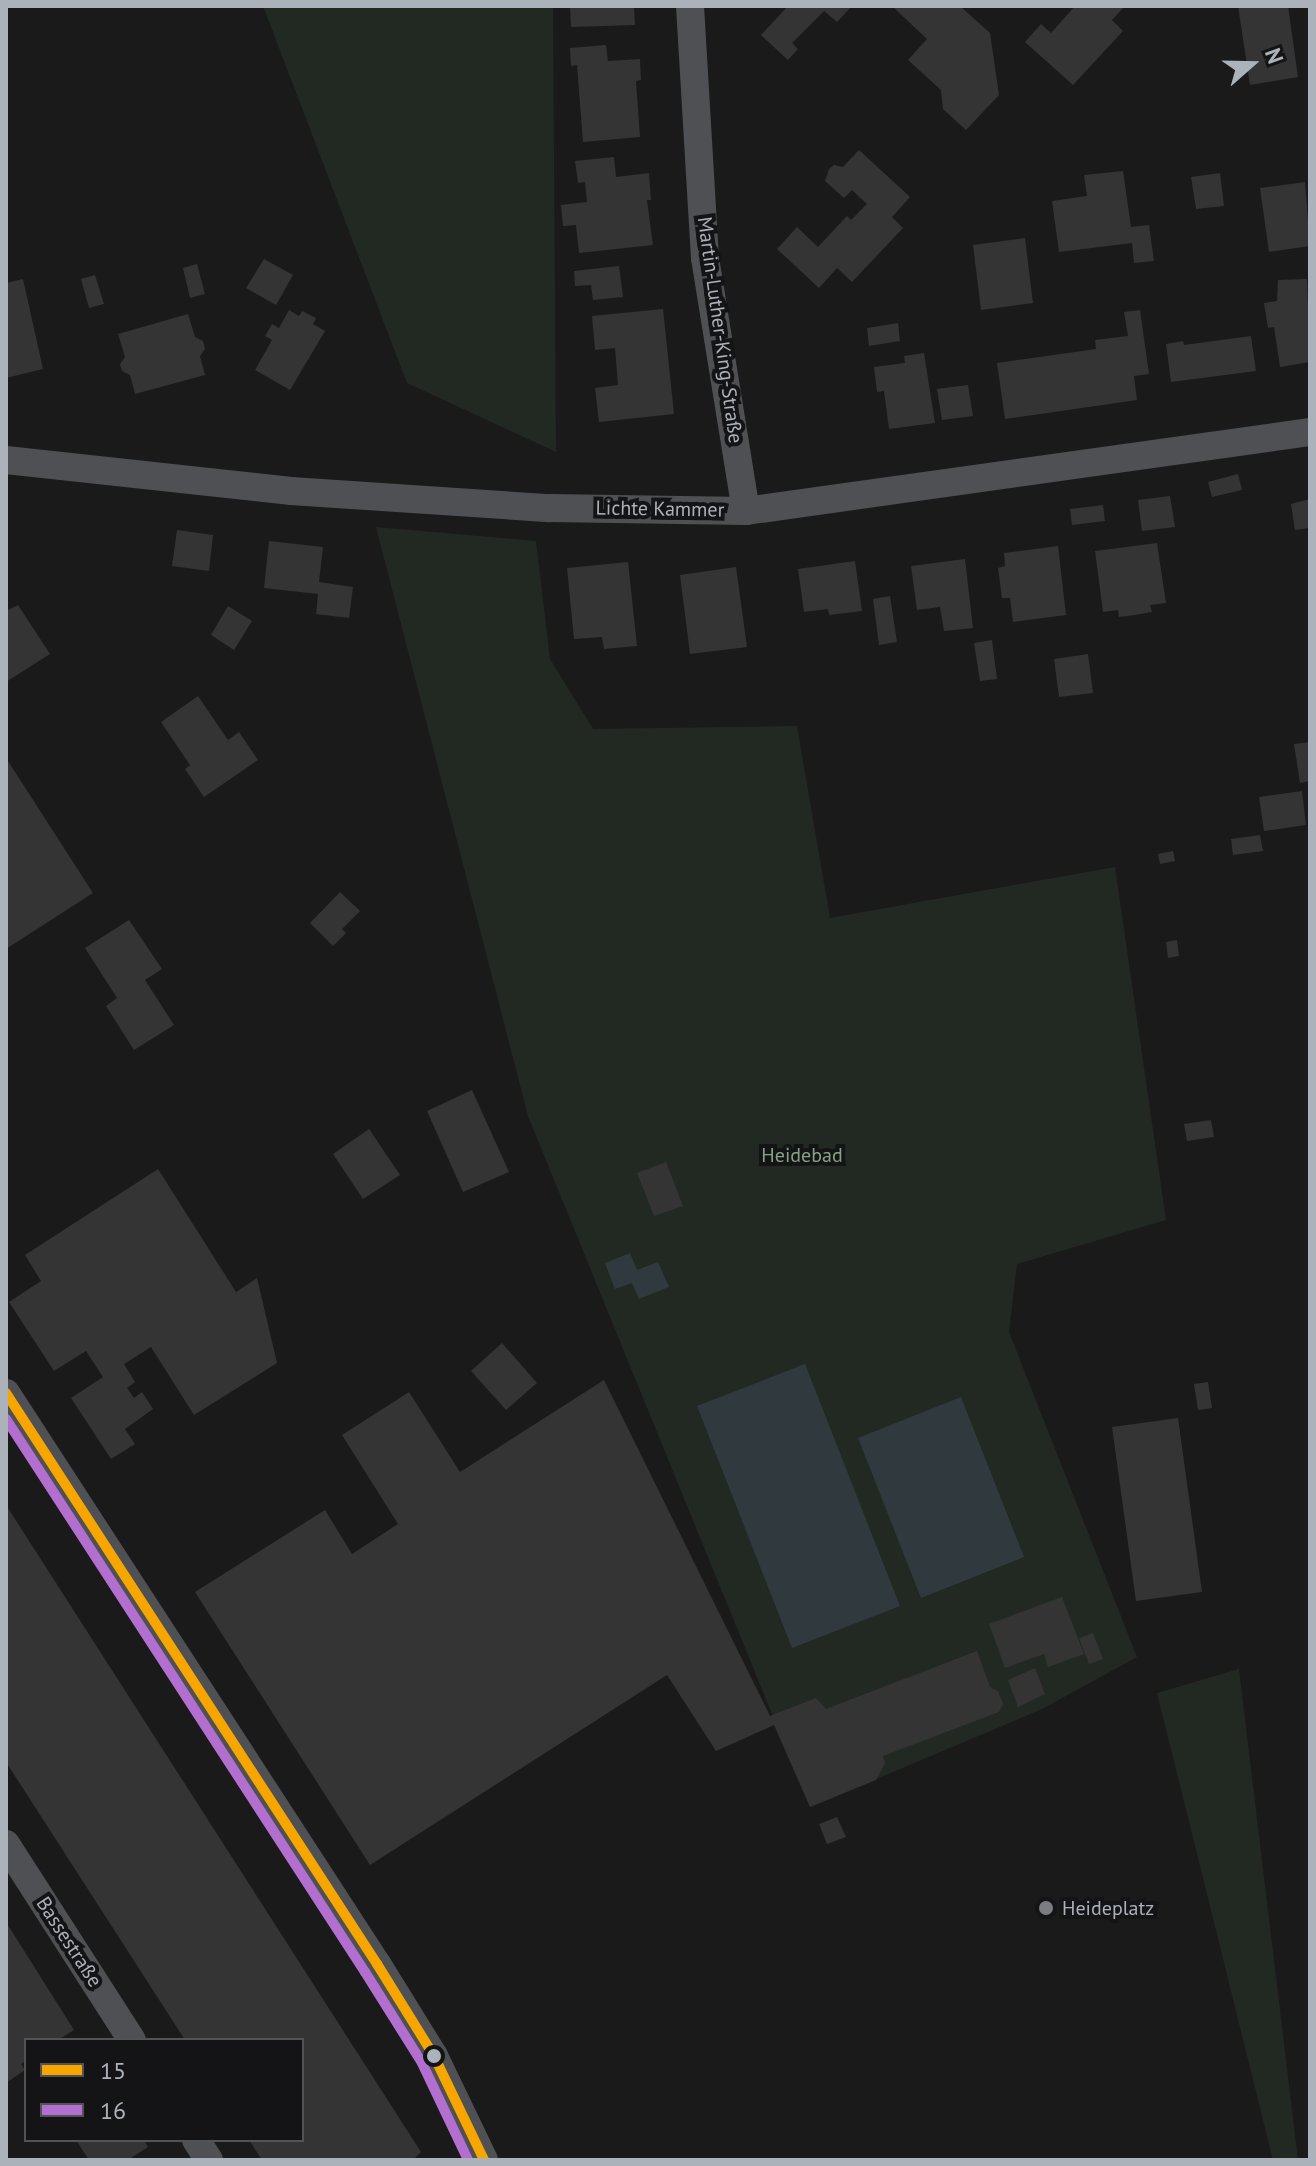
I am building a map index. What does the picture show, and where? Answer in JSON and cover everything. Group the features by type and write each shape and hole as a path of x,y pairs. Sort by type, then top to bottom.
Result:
{"street":[{"name":"Martin-Luther-King-Straße","path":"690,6 705,258 746,511"},
{"name":"Lichte Kammer","path":"6,460 321,493 549,508 746,511 1310,432"},
{"path":"6,1393 377,1964 434,2056 484,2160"},
{"name":"Bassestraße","path":"6,1844 131,2038"},
{"path":"197,2142 209,2160"}],"green space":[{"path":"263,6 553,6 556,452 407,383"},
{"name":"Heidebad","path":"376,527 536,541 550,659 593,729 797,726 830,918 1115,867 1166,1220 1017,1264 1009,1332 1137,1657 1042,1709 810,1807 528,1116"},
{"path":"1239,1669 1298,2160 1273,2160 1157,1693"}],"shaded area":[{"path":"630,1253 637,1270 658,1262 669,1287 639,1299 632,1283 615,1289 605,1263"},
{"path":"805,1364 900,1606 792,1648 697,1406"},
{"path":"961,1397 1024,1557 921,1598 858,1438"}],"building":[{"path":"570,6 634,6 635,25 571,27"},
{"path":"788,6 852,6 837,22 824,11 792,43 798,49 788,60 761,35"},
{"path":"892,6 960,6 990,33 999,95 966,130 943,109 941,90 908,60 927,39"},
{"path":"1075,6 1125,6 1112,20 1123,31 1073,85 1025,42 1041,24 1051,33"},
{"path":"1238,6 1288,6 1298,77 1250,85"},
{"path":"606,45 608,61 640,59 641,80 636,81 640,137 583,142 577,65 571,66 570,48"},
{"path":"859,150 910,197 892,217 903,228 852,282 837,268 819,288 777,249 797,227 818,247 847,216 851,220 867,204 852,190 844,198 825,181 829,169 834,165 843,167"},
{"path":"614,157 616,177 649,173 651,200 647,200 653,245 579,253 576,225 563,226 561,205 587,202 585,182 578,183 575,161"},
{"path":"1123,171 1131,227 1149,225 1154,261 1134,263 1132,243 1059,252 1052,201 1087,196 1084,175"},
{"path":"1220,173 1224,206 1196,209 1191,177"},
{"path":"1305,182 1310,246 1269,252 1260,188"},
{"path":"1025,238 1033,303 981,310 973,245"},
{"path":"264,259 293,275 276,305 246,288"},
{"path":"197,264 205,294 190,298 183,268"},
{"path":"619,266 623,297 593,300 591,285 575,286 574,271"},
{"path":"95,275 104,304 89,308 81,279"},
{"path":"23,279 43,369 6,378 6,283"},
{"path":"1307,279 1310,362 1280,367 1274,327 1268,328 1264,303 1277,301 1278,280"},
{"path":"663,309 674,414 599,422 595,388 618,385 615,348 595,350 592,316"},
{"path":"289,310 299,316 302,311 316,318 313,324 325,331 290,390 255,370 272,340 265,336 272,324 279,328"},
{"path":"1140,310 1149,374 1134,376 1137,400 1005,419 997,363 1096,349 1095,340 1128,336 1124,312"},
{"path":"188,314 195,337 203,341 205,349 200,356 205,375 135,394 130,375 122,371 120,364 125,357 118,334"},
{"path":"898,323 900,341 869,346 867,328"},
{"path":"1251,336 1256,371 1171,382 1166,344 1183,341 1184,345"},
{"path":"924,353 935,423 889,429 884,391 877,392 874,367 905,363 904,356"},
{"path":"968,385 973,416 942,420 937,389"},
{"path":"1238,474 1242,490 1212,497 1208,482"},
{"path":"1170,496 1175,527 1142,531 1138,500"},
{"path":"1310,499 1310,528 1295,530 1291,504"},
{"path":"1103,505 1105,521 1072,525 1070,509"},
{"path":"177,530 213,535 209,571 172,566"},
{"path":"269,541 323,547 319,582 353,587 349,618 316,614 318,594 264,588"},
{"path":"1157,543 1166,603 1150,605 1152,612 1135,615 1119,617 1118,610 1103,612 1095,551"},
{"path":"1058,546 1066,615 1013,622 1010,598 1002,598 998,568 1005,566 1004,553"},
{"path":"965,559 973,628 944,631 940,607 917,610 911,566"},
{"path":"855,561 862,611 829,615 828,609 804,612 798,569"},
{"path":"628,562 637,646 604,649 602,637 574,639 567,568"},
{"path":"736,567 747,647 690,654 680,575"},
{"path":"890,596 897,642 879,645 873,599"},
{"path":"18,605 50,654 6,682 6,611"},
{"path":"228,606 252,621 234,650 211,635"},
{"path":"992,640 997,679 980,681 974,643"},
{"path":"1088,654 1093,693 1059,697 1054,659"},
{"path":"198,696 228,740 239,732 258,760 204,797 185,769 190,765 161,722"},
{"path":"1310,742 1310,781 1300,783 1294,744"},
{"path":"6,758 93,893 6,949"},
{"path":"1302,791 1306,825 1264,831 1259,797"},
{"path":"1260,835 1263,851 1233,855 1231,839"},
{"path":"1173,851 1175,861 1160,864 1158,854"},
{"path":"340,892 360,911 342,929 346,933 333,946 310,923"},
{"path":"129,920 162,969 145,980 174,1025 134,1050 106,1006 117,998 85,948"},
{"path":"1177,940 1179,956 1168,958 1166,942"},
{"path":"472,1090 509,1172 463,1192 427,1111"},
{"path":"1211,1120 1214,1137 1187,1141 1184,1124"},
{"path":"369,1129 400,1175 363,1199 333,1154"},
{"path":"666,1162 683,1206 654,1216 637,1173"},
{"path":"158,1169 236,1292 257,1278 277,1363 194,1415 151,1347 124,1364 135,1382 127,1388 134,1398 142,1392 153,1409 125,1429 135,1444 111,1459 71,1398 103,1377 86,1351 54,1371 9,1302 41,1281 25,1255"},
{"path":"502,1343 537,1383 506,1410 471,1371"},
{"path":"604,1380 770,1716 816,1698 826,1709 977,1651 990,1687 998,1691 1003,1704 999,1712 883,1756 885,1763 876,1780 810,1807 774,1725 716,1751 667,1675 370,1865 195,1592 325,1510 352,1554 398,1524 342,1435 409,1392 460,1472"},
{"path":"1208,1382 1212,1408 1198,1410 1194,1384"},
{"path":"1178,1418 1202,1592 1136,1601 1112,1427"},
{"path":"6,1505 421,2152 413,2160 262,2160 250,2142 304,2142 304,2038 184,2038 6,1762"},
{"path":"1062,1597 1084,1654 1048,1667 1044,1654 1005,1668 989,1624"},
{"path":"1093,1633 1103,1659 1089,1664 1079,1638"},
{"path":"1035,1668 1045,1694 1018,1707 1008,1680"},
{"path":"837,1817 846,1837 827,1844 819,1824"},
{"path":"6,1922 74,2030 61,2038 24,2038 24,2062 21,2064 24,2071 6,2083"},
{"path":"77,2142 145,2142 148,2147 128,2160 89,2160"}],"transit line":[{"name":"15","path":"6,1393 377,1964 434,2056 484,2160"},
{"name":"16","path":"6,1419 422,2063 468,2160"}],"place":[{"name":"Heideplatz","path":"1046,1908"}]}
